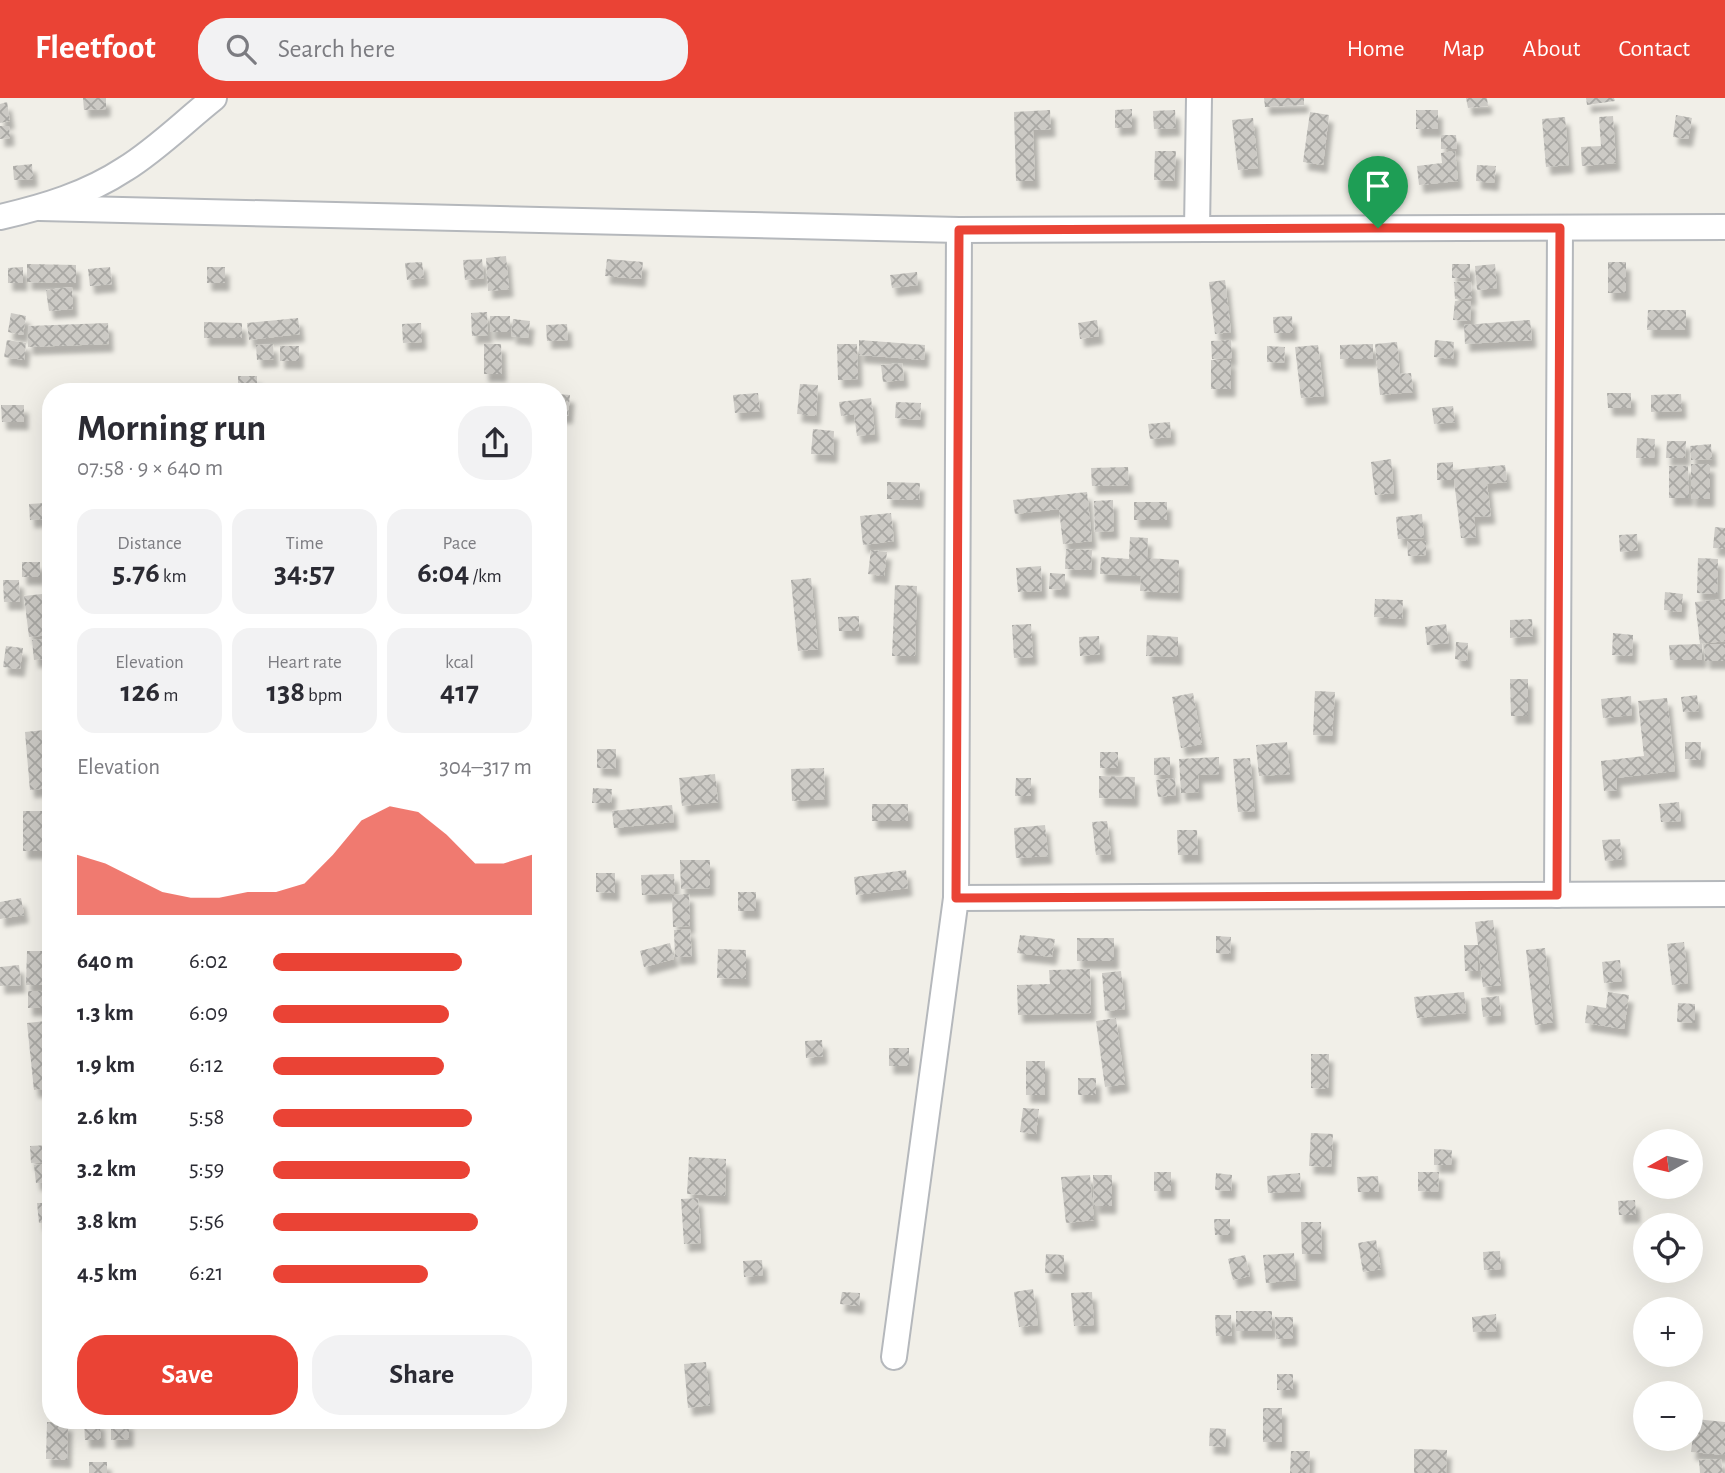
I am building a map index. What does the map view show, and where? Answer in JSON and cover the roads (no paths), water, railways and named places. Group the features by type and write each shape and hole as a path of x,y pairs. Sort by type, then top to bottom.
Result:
{"street":[{"path":"0,217 40,208 85,191 127,169 214,98"},
{"path":"1197,229 1199,98"},
{"path":"40,208 959,230 1725,227"},
{"path":"1557,895 1560,228"},
{"path":"894,1357 956,898 959,230"},
{"path":"956,898 1725,894"}]}
